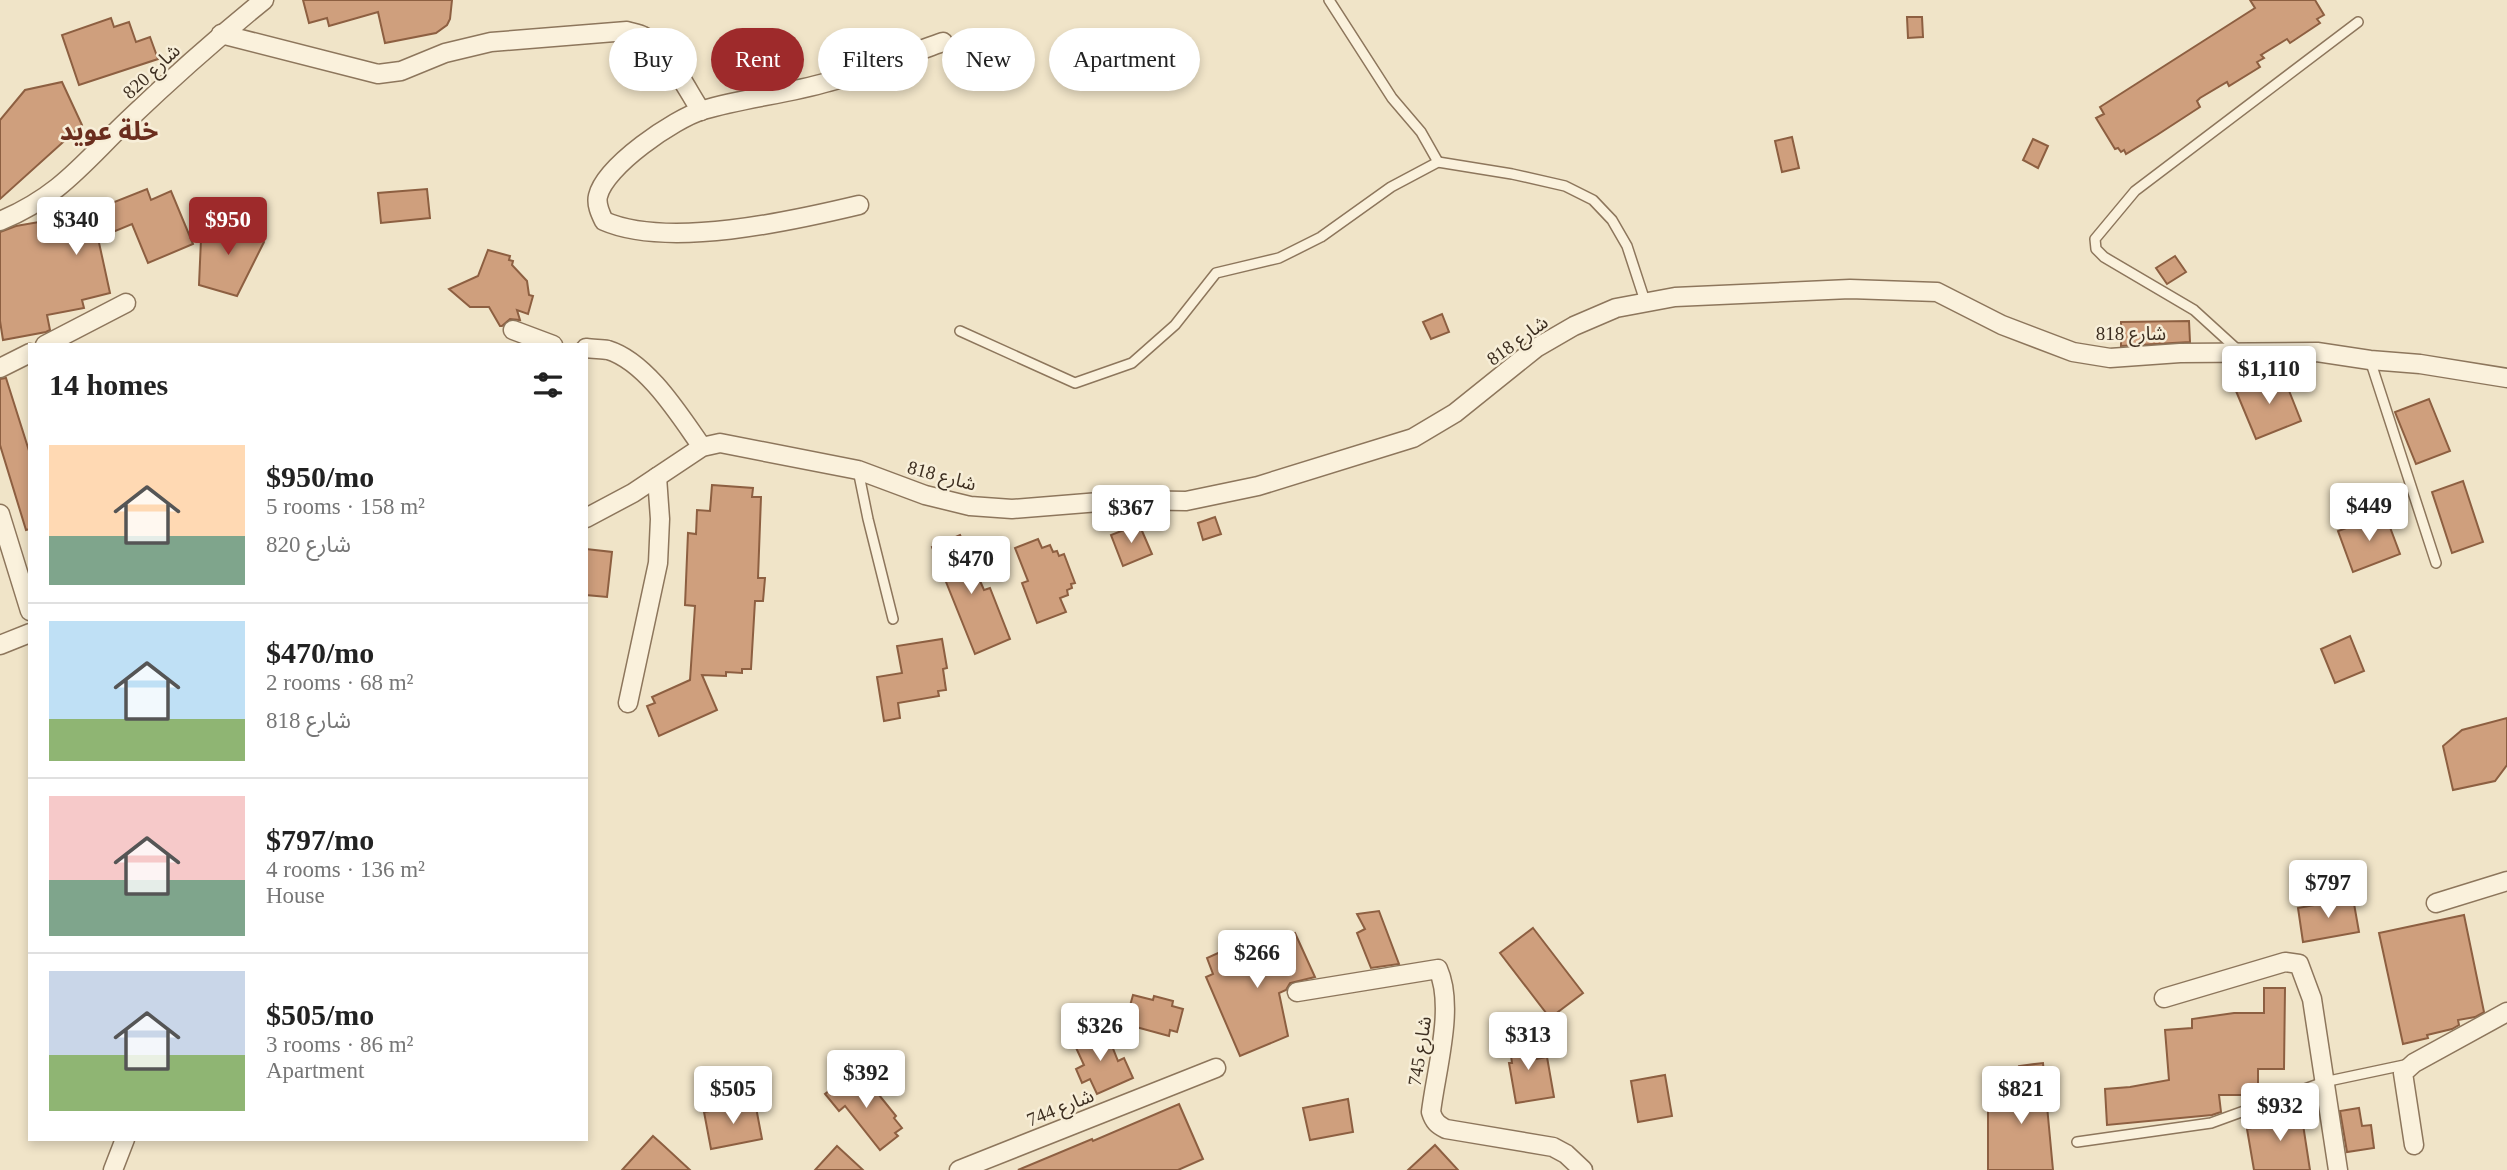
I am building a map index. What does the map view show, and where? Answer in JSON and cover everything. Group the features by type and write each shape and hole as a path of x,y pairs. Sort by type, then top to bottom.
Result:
{"street":[{"name":"شارع 820","path":"0,221 36,205 67,181 221,34 264,0"},
{"path":"221,34 378,74 401,71 445,53 491,42 627,31 645,36 666,57 701,111"},
{"path":"859,205 798,220 752,227 696,232 648,231 620,228 604,221 598,208 597,197 621,163 655,135 701,111 829,82 942,42"},
{"name":"شارع 818","path":"702,447 720,443 858,470 925,495 970,506 1012,509 1124,500 1186,501 1258,486 1413,438 1455,413 1536,348 1616,309 1646,301 1689,296 1850,289 1937,292 2002,325 2073,352 2110,358 2180,353 2317,352 2507,378"},
{"path":"49,343 126,303"},
{"path":"513,330 548,343"},
{"path":"588,348 609,351 639,368 664,394 702,447 588,517"},
{"path":"0,369 28,354"},
{"path":"628,702 658,564 660,519 657,477"},
{"path":"0,514 28,605"},
{"path":"0,645 28,634"},
{"path":"2436,904 2507,881"},
{"path":"2164,998 2285,962 2299,964 2312,999 2338,1170"},
{"name":"شارع 745","path":"1297,992 1438,969 1443,981 1447,1010 1436,1072 1433,1119 1446,1129 1553,1147 1566,1154 1583,1170"},
{"path":"2414,1145 2403,1073 2414,1062 2507,1012"},
{"name":"شارع 744","path":"959,1170 1216,1068"},
{"path":"113,1170 124,1141"}],"lane":[{"path":"1329,0 1392,98 1421,132 1438,162"},
{"path":"2240,352 2194,310 2104,257 2096,249 2095,239 2136,191 2358,22"},
{"path":"960,331 1075,383 1103,374 1132,363 1175,325 1216,274 1279,258 1321,237 1391,187 1438,162 1565,186 1593,200 1612,220 1627,246 1646,301"},
{"path":"2370,360 2436,564"},
{"path":"858,470 893,618"},
{"path":"2077,1142 2211,1123 2324,1082 2414,1062"}],"building":[{"path":"303,0 452,0 450,19 447,25 436,33 385,43 378,12 329,26 327,18 309,23"},
{"path":"2250,0 2315,0 2324,15 2317,19 2320,23 2290,43 2287,39 2261,55 2264,58 2257,62 2260,67 2229,86 2227,82 2200,98 2197,101 2200,107 2157,135 2126,154 2124,150 2121,152 2118,148 2115,149 2096,118 2104,114 2100,107 2255,8"},
{"path":"1907,17 1922,17 1923,37 1908,38"},
{"path":"111,18 114,27 129,22 136,42 150,37 158,59 79,85 62,35"},
{"path":"62,82 82,125 0,199 0,120 25,90"},
{"path":"1792,137 1799,168 1782,172 1775,141"},
{"path":"2033,139 2048,146 2038,168 2023,160"},
{"path":"147,189 151,200 171,191 193,244 148,263 132,224 98,238 110,293 82,300 84,308 47,315 50,330 46,332 3,340 0,321 0,232 45,221 44,212 89,201 92,211"},
{"path":"427,189 430,218 381,223 378,193"},
{"path":"233,218 264,242 237,296 199,285 201,239"},
{"path":"488,250 510,256 512,265 527,281 529,295 533,296 528,314 517,310 520,320 510,319 502,326 489,307 470,307 449,289 478,276"},
{"path":"2175,256 2186,272 2167,284 2156,268"},
{"path":"1442,314 1449,332 1431,339 1423,322"},
{"path":"2189,321 2190,342 2121,346 2121,322"},
{"path":"2282,373 2301,421 2256,439 2236,391"},
{"path":"6,378 28,448 26,530 0,445 0,379"},
{"path":"2429,399 2450,451 2416,464 2395,412"},
{"path":"2463,481 2483,542 2452,553 2432,492"},
{"path":"712,485 753,488 752,497 761,497 758,578 765,578 763,601 755,601 751,669 742,669 742,673 726,672 726,676 702,675 717,710 659,736 647,706 655,703 652,697 690,680 695,606 685,605 688,533 696,534 697,510 710,511"},
{"path":"2385,514 2400,554 2353,572 2338,531"},
{"path":"1215,517 1221,534 1203,540 1198,523"},
{"path":"1139,524 1152,554 1123,566 1111,535"},
{"path":"960,535 984,590 990,588 1010,639 975,654 932,547"},
{"path":"1038,539 1042,548 1050,545 1053,552 1057,551 1059,556 1064,554 1075,583 1067,590 1068,595 1060,598 1066,612 1037,623 1022,583 1028,581 1015,548"},
{"path":"588,549 612,552 607,597 588,595"},
{"path":"2350,636 2364,671 2335,683 2321,649"},
{"path":"942,639 947,668 943,669 946,690 938,691 939,696 898,703 900,718 884,721 877,677 902,673 897,646"},
{"path":"2507,718 2507,765 2495,781 2453,790 2443,746 2462,730"},
{"path":"2353,898 2359,932 2303,942 2298,908"},
{"path":"1379,911 1399,964 1371,968 1357,933 1365,929 1357,914"},
{"path":"2464,915 2484,1012 2475,1017 2458,1020 2459,1025 2452,1029 2403,1044 2379,933"},
{"path":"1533,928 1583,993 1550,1018 1500,953"},
{"path":"1295,933 1315,977 1290,983 1286,990 1279,993 1288,1036 1240,1056 1206,977 1213,974 1207,958 1240,943 1245,956"},
{"path":"2264,988 2285,988 2284,1069 2258,1069 2258,1095 2219,1095 2221,1112 2212,1115 2107,1125 2105,1089 2169,1080 2165,1030 2192,1028 2192,1019 2234,1013 2264,1013"},
{"path":"1133,995 1153,1000 1154,996 1173,1001 1172,1006 1183,1009 1177,1032 1170,1030 1169,1036 1125,1024"},
{"path":"1093,1030 1100,1045 1110,1041 1118,1061 1124,1058 1133,1078 1097,1094 1090,1079 1082,1083 1076,1069 1084,1065 1072,1039"},
{"path":"1527,1032 1530,1060 1547,1057 1554,1097 1516,1103 1509,1063 1512,1063 1508,1034"},
{"path":"2043,1063 2053,1170 1988,1170 1988,1095 2022,1095 2019,1066"},
{"path":"1665,1075 1672,1116 1638,1122 1631,1081"},
{"path":"847,1077 852,1083 858,1078 867,1089 871,1085 896,1116 894,1118 902,1128 895,1133 898,1136 880,1150 845,1106 839,1111 825,1094"},
{"path":"1348,1099 1353,1132 1310,1140 1303,1108"},
{"path":"755,1102 762,1139 711,1149 704,1112"},
{"path":"1179,1104 1203,1159 1178,1170 1018,1170 1092,1139 1093,1141"},
{"path":"2300,1105 2310,1170 2254,1170 2247,1129 2279,1123 2277,1109"},
{"path":"2359,1108 2362,1126 2371,1125 2374,1148 2347,1152 2340,1111"},
{"path":"653,1136 663,1145 690,1170 622,1170"},
{"path":"1435,1145 1458,1170 1408,1170"},
{"path":"837,1146 863,1170 815,1170"}],"district":[{"name":"خلة عويد","path":"109,131"}]}
